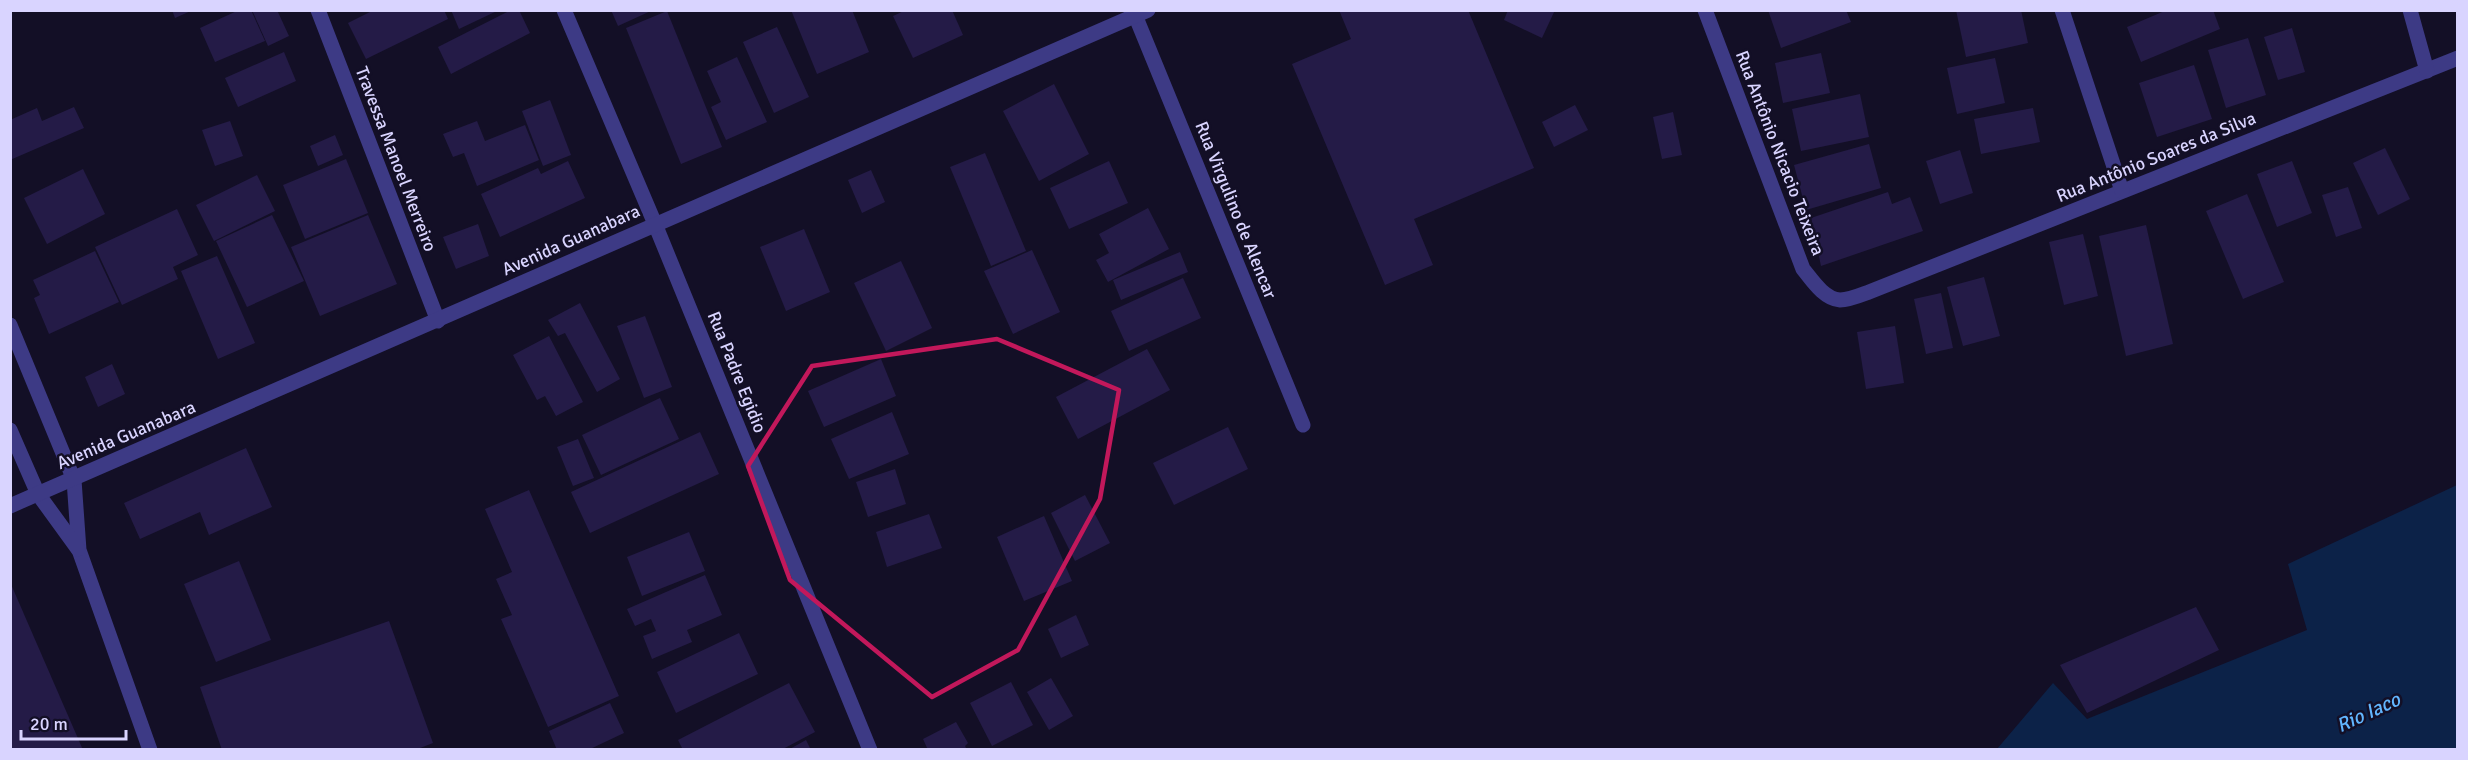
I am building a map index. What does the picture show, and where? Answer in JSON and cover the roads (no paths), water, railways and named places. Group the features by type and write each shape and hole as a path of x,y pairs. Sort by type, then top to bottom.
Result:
{"street":[{"name":"Travessa Manoel Merreiro","path":"318,10 438,321"},
{"name":"Rua Padre Egidio","path":"564,10 655,224 870,750"},
{"name":"Rua Antônio Nicacio Teixeira","path":"1704,10 1803,269 1816,286 1840,300 1869,292"},
{"path":"2062,10 2122,191"},
{"path":"2410,10 2427,71"},
{"name":"Avenida Guanabara","path":"10,506 438,321 1139,12"},
{"name":"Rua Virgulino de Alencar","path":"1139,12 1303,425"},
{"name":"Rua Antônio Soares da Silva","path":"1869,292 2427,71 2457,57"},
{"path":"10,325 74,480 79,550 150,750"},
{"path":"10,430 38,494 79,550"}],"water":[{"name":"Rio Iaco","path":"2457,485 2457,749 1997,749 2053,683 2087,719 2307,630 2288,564"}]}
